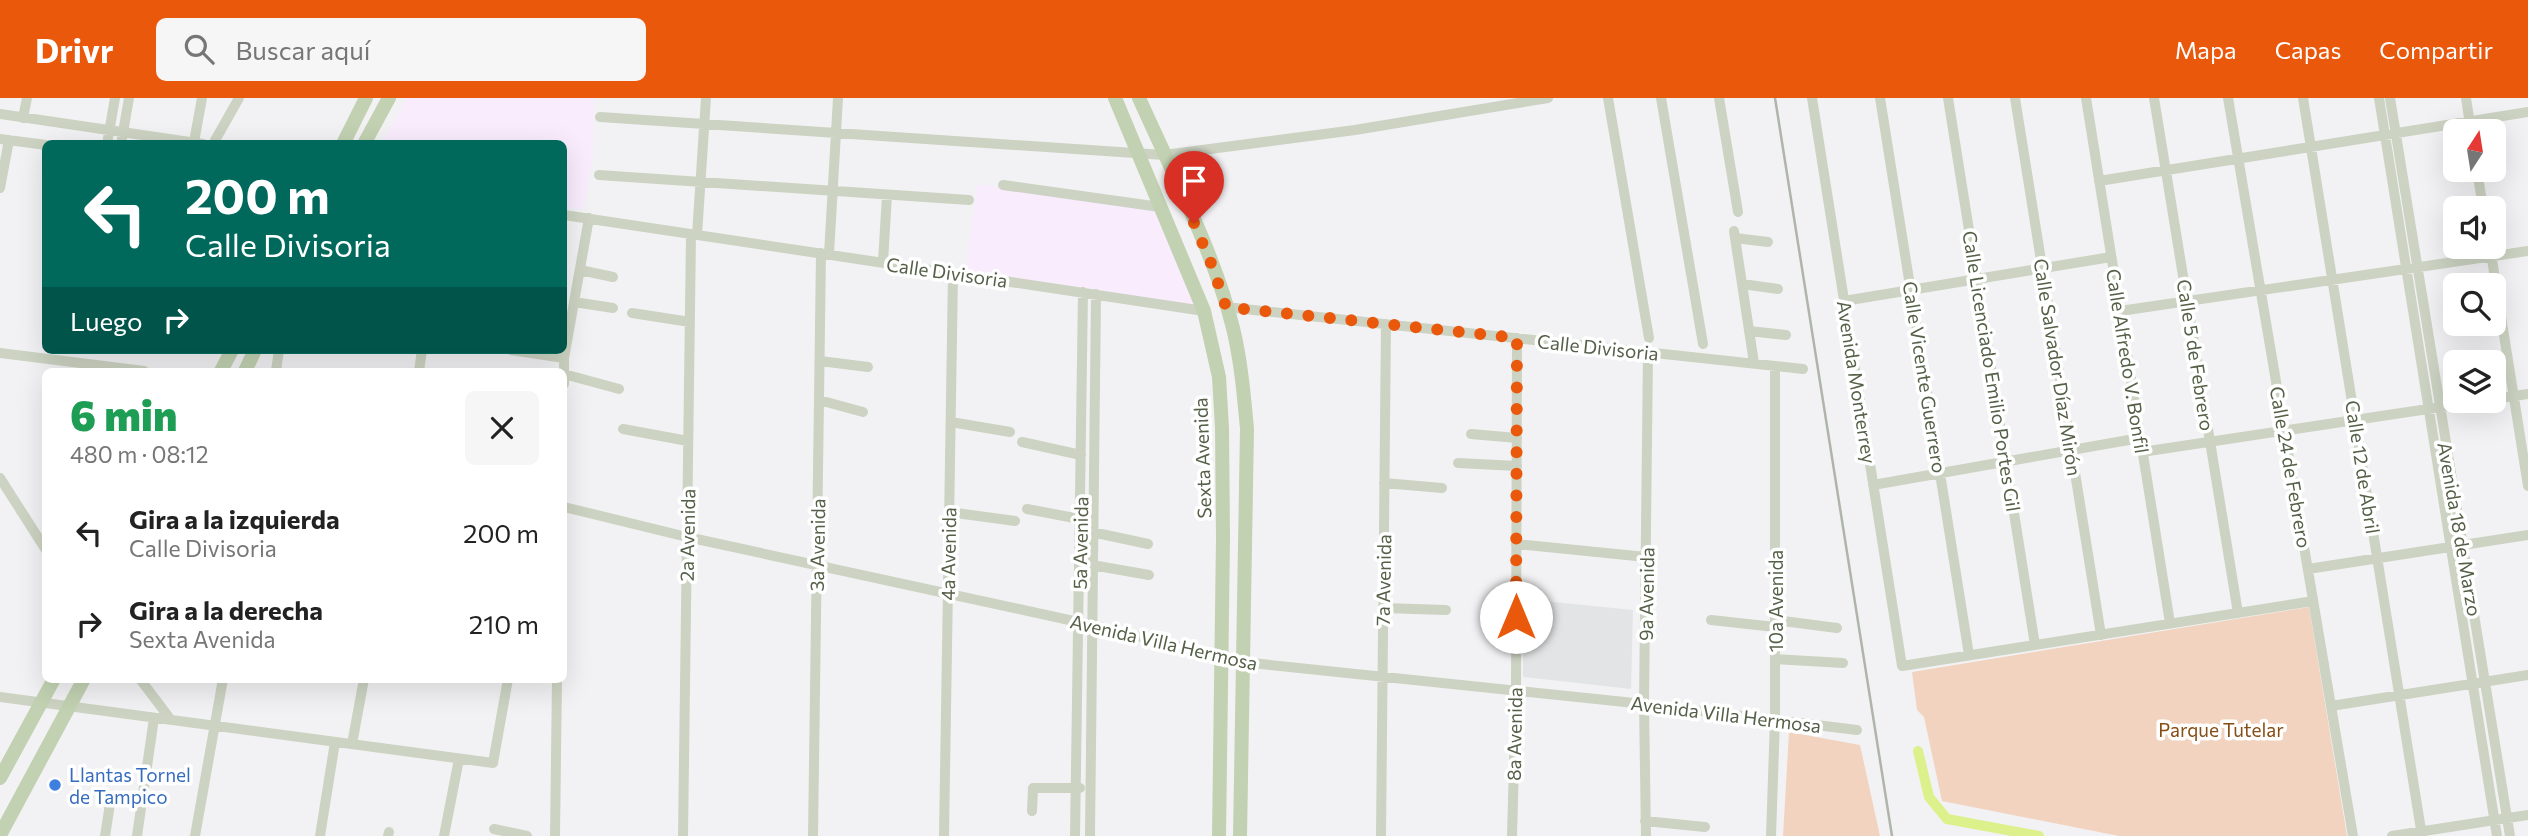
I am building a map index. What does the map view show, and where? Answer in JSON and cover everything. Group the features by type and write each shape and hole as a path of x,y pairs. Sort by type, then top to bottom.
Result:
{"main road":[{"path":"345,140 366,98"},
{"path":"366,140 389,98"},
{"name":"Sexta Avenida","path":"1115,98 1204,310 1219,377 1223,537 1219,836"},
{"path":"1139,98 1213,268 1235,340 1247,429 1240,836"},
{"path":"0,778 52,683"},
{"path":"0,835 82,683"}],"street":[{"path":"23,118 27,98"},
{"path":"108,140 115,98"},
{"path":"121,140 129,98"},
{"path":"198,140 202,98"},
{"path":"216,140 239,98"},
{"name":"2a Avenida","path":"683,836 690,322 694,234 706,98"},
{"name":"3a Avenida","path":"813,836 820,360 825,254 833,191 838,98"},
{"path":"600,117 1164,155 1355,130 1548,98"},
{"path":"1608,98 1649,338"},
{"path":"1661,98 1703,344"},
{"path":"1719,98 1738,212"},
{"name":"Avenida Monterrey","path":"1812,98 1902,666 1969,655"},
{"name":"Calle Vicente Guerrero","path":"1881,98 1969,655"},
{"name":"Calle Licenciado Emilio Portes Gil","path":"1948,98 2035,645"},
{"name":"Calle Salvador Díaz Mirón","path":"2015,98 2101,635"},
{"name":"Calle Alfredo V. Bonfil","path":"2086,98 2170,624"},
{"name":"Calle 5 de Febrero","path":"2154,98 2238,613"},
{"name":"Calle 24 de Febrero","path":"2228,98 2353,836"},
{"name":"Calle 12 de Abril","path":"2303,98 2422,834"},
{"name":"Avenida 18 de Marzo","path":"2379,98 2390,134 2412,268 2434,408 2451,547 2497,836"},
{"name":"Avenida 18 de Marzo","path":"2390,98 2390,134"},
{"path":"2466,98 2469,119"},
{"path":"2503,119 2528,113"},
{"path":"0,114 179,140"},
{"path":"2099,181 2390,134 2443,129"},
{"path":"0,188 5,140 42,145"},
{"path":"599,175 969,200"},
{"path":"1003,185 1160,207"},
{"path":"883,262 887,195"},
{"name":"Calle Divisoria","path":"567,215 1204,310"},
{"path":"567,341 589,218"},
{"path":"1754,363 1734,234 1768,242"},
{"path":"2506,251 2528,251"},
{"path":"1844,301 2111,257"},
{"path":"2120,311 2412,268 2453,259"},
{"path":"2491,259 2528,486"},
{"path":"580,270 613,277"},
{"name":"4a Avenida","path":"944,836 953,273"},
{"path":"1742,284 1778,289"},
{"name":"5a Avenida","path":"1075,836 1083,292"},
{"name":"5a Avenida","path":"1090,836 1096,294"},
{"path":"574,302 614,308"},
{"name":"Calle Divisoria","path":"1226,307 1804,369"},
{"path":"632,313 690,322"},
{"name":"7a Avenida","path":"1381,836 1386,324"},
{"path":"1749,331 1786,335"},
{"name":"8a Avenida","path":"1512,836 1516,691 1517,338"},
{"name":"9a Avenida","path":"1646,836 1644,704 1648,352"},
{"path":"0,353 120,368"},
{"path":"72,362 73,354"},
{"path":"538,354 564,358"},
{"path":"564,368 565,354"},
{"path":"820,360 868,367"},
{"name":"10a Avenida","path":"1771,836 1775,719 1775,366"},
{"path":"567,375 619,389"},
{"path":"2506,397 2528,394"},
{"path":"819,400 863,412"},
{"path":"2142,452 2443,407"},
{"name":"Avenida 18 de Marzo","path":"2434,408 2464,545 2510,836"},
{"path":"1082,409 1094,410"},
{"path":"951,422 1010,432"},
{"path":"623,429 688,441"},
{"path":"1471,434 1517,439"},
{"path":"1873,485 2140,439"},
{"path":"1022,442 1093,466"},
{"path":"1458,463 1517,466"},
{"path":"0,478 42,544"},
{"path":"1384,482 1443,488"},
{"name":"Avenida Villa Hermosa","path":"567,508 687,537 1092,625 1242,663 1644,704 1857,730"},
{"path":"1027,509 1080,519"},
{"path":"949,512 1015,521"},
{"path":"1093,531 1148,544"},
{"path":"2308,569 2528,535"},
{"path":"1516,544 1646,557"},
{"path":"1092,565 1149,575"},
{"path":"1969,655 2313,601"},
{"path":"1383,608 1446,610"},
{"path":"1711,620 1838,628"},
{"path":"1775,659 1843,663"},
{"path":"2331,706 2528,675"},
{"path":"143,683 171,720"},
{"path":"195,836 222,683"},
{"path":"352,744 363,683"},
{"path":"0,697 493,763 507,683"},
{"path":"555,836 557,683"},
{"path":"138,836 155,718"},
{"path":"320,836 335,742"},
{"path":"444,836 459,759"},
{"path":"1032,811 1033,788 1091,788"},
{"path":"105,836 110,804"},
{"path":"2392,836 2422,834 2528,814"},
{"path":"1645,821 1705,827"},
{"path":"494,829 527,836"}],"shaded area":[{"path":"407,98 594,98 593,159 583,210 567,207 567,140 384,140"},
{"path":"977,184 1162,212 1204,311 965,275"},
{"path":"1523,599 1633,610 1631,689 1523,677"}],"green space":[{"name":"Parque Tutelar","path":"2309,607 2347,836 2119,836 1942,801 1924,717 1917,710 1912,672"},
{"path":"1789,732 1860,745 1880,836 1783,836"}],"waterway":[{"path":"1918,751 1929,797 1947,819 2039,836"}],"railway":[{"path":"1775,98 1892,836"}],"place":[{"name":"Llantas Tornel de Tampico","path":"55,785"}],"route":[{"path":"1194,223 1226,307 1517,338 1516,617"}]}
